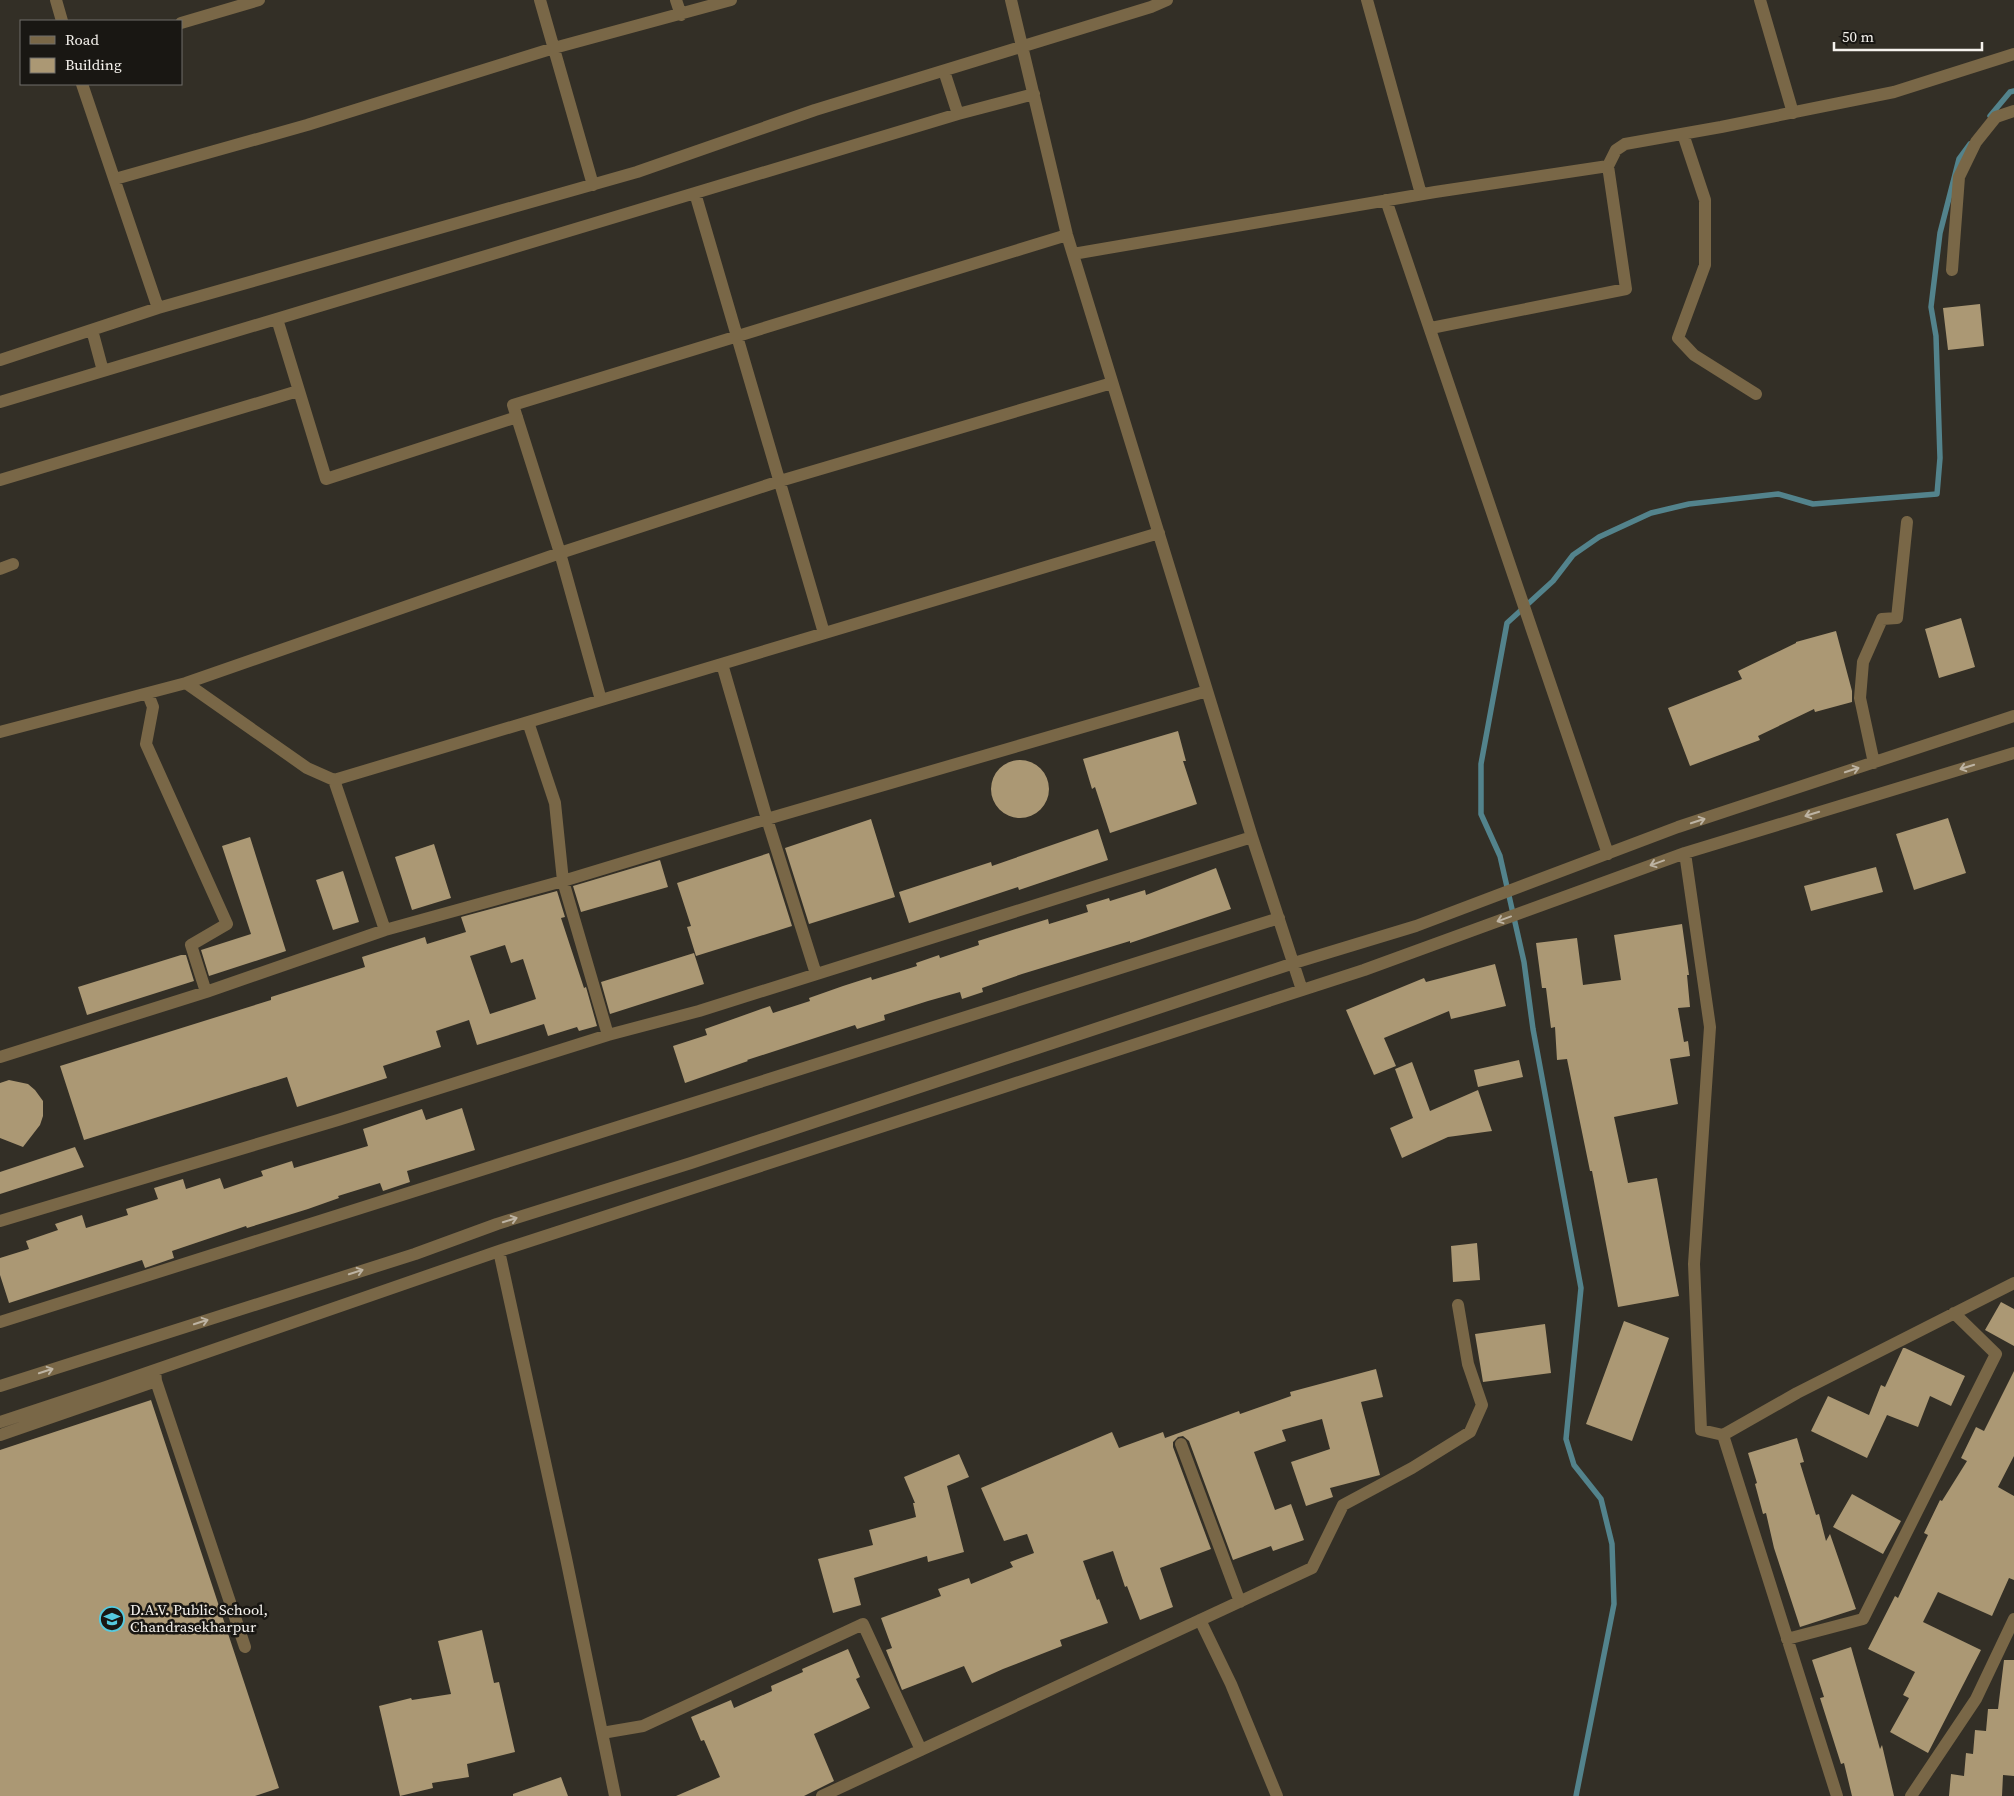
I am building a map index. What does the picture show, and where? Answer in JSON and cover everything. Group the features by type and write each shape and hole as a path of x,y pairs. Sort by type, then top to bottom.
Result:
{"street":[{"path":"56,0 62,20"},
{"path":"182,23 259,0"},
{"path":"540,0 593,185"},
{"path":"676,0 681,15"},
{"path":"114,179 307,125 554,48 731,0"},
{"path":"1011,0 1067,235 1252,837 1302,990"},
{"path":"0,360 158,308 637,172 815,110 1151,7 1166,0"},
{"path":"1367,0 1421,194"},
{"path":"1760,0 1794,113"},
{"path":"1431,328 1626,289 1608,166 1616,150 1624,144 1794,113 1894,92 2014,54"},
{"path":"944,70 958,114"},
{"path":"82,85 158,308"},
{"path":"0,402 958,114 1034,94"},
{"path":"1952,270 1959,177 1976,142 1996,117 2014,111"},
{"path":"1682,134 1705,200 1705,265 1678,338 1694,356 1756,394"},
{"path":"1073,254 1421,194 1608,166"},
{"path":"695,193 824,633"},
{"path":"1386,200 1608,854"},
{"path":"601,700 560,553 513,405 1067,235"},
{"path":"277,319 326,479 517,417"},
{"path":"92,330 103,370"},
{"path":"0,732 186,684 560,553 780,481 1112,383"},
{"path":"0,480 298,391"},
{"path":"1874,763 1860,698 1864,662 1882,618 1897,618 1906,522"},
{"path":"186,684 308,768 334,780 1159,533"},
{"path":"0,569 13,564"},
{"path":"722,664 767,819 816,974"},
{"path":"0,1057 206,992 385,930 563,881 767,819 1207,691"},
{"path":"148,694 153,707 146,744 227,924 191,945 206,992"},
{"path":"0,1386 415,1254 497,1224 691,1164 1294,964 1416,926 1678,827 2014,716"},
{"path":"528,722 555,803 563,881 608,1035"},
{"path":"0,1435 499,1251 1364,970 1685,853 2014,753"},
{"path":"334,780 385,930"},
{"path":"0,1220 338,1120 608,1035 699,1011 1252,837"},
{"path":"1685,853 1710,1027 1694,1264 1701,1430 1723,1435 1797,1393 2014,1283"},
{"path":"0,1322 1279,918"},
{"path":"499,1251 615,1796"},
{"path":"822,1796 1312,1568 1343,1506 1412,1468 1470,1432 1482,1405 1468,1364 1458,1305"},
{"path":"1787,1639 1863,1619 1996,1354 1954,1313"},
{"path":"0,1422 156,1376"},
{"path":"156,1376 245,1647"},
{"path":"1723,1435 1837,1796"},
{"path":"1181,1444 1240,1602"},
{"path":"1911,1796 1976,1699 2014,1618"},
{"path":"1200,1620 1231,1684 1277,1796"},
{"path":"602,1733 642,1726 863,1624 922,1750"}],"building":[{"path":"1980,304 1984,346 1948,350 1943,308"},
{"path":"1961,618 1975,667 1939,678 1925,629"},
{"path":"1836,631 1852,691 1852,702 1815,712 1814,709 1758,736 1760,740 1690,766 1668,708 1742,679 1738,671 1796,642"},
{"path":"1178,731 1186,761 1183,761 1197,804 1110,833 1095,787 1092,789 1083,759"},
{"path":"1020,760 1031,762 1044,773 1049,789 1047,800 1036,813 1020,818 1009,816 996,805 991,789 993,778 1004,765"},
{"path":"1948,818 1966,873 1914,890 1896,834"},
{"path":"871,819 895,897 809,924 785,848"},
{"path":"1098,829 1108,860 1019,890 1018,887 909,923 899,892 991,862 992,866"},
{"path":"250,837 286,951 209,976 201,950 251,934 222,846"},
{"path":"434,844 451,898 412,910 395,857"},
{"path":"769,853 792,926 696,956 687,927 691,926 677,883"},
{"path":"660,860 668,887 581,912 573,886"},
{"path":"1876,867 1883,892 1811,911 1804,886"},
{"path":"1216,868 1231,909 1130,943 1130,941 1022,974 982,988 983,992 962,999 960,992 884,1015 885,1020 857,1029 855,1025 747,1060 685,1083 673,1046 707,1035 705,1029 770,1006 773,1013 810,1001 809,998 843,986 871,977 872,980 917,966 916,963 939,955 940,958 979,945 978,941 1048,919 1049,924 1088,912 1086,905 1109,898 1110,901 1145,890 1146,895"},
{"path":"343,871 359,922 333,930 316,880"},
{"path":"557,891 565,917 561,918 584,988 586,987 597,1026 579,1031 577,1027 548,1036 544,1024 477,1045 469,1020 436,1031 441,1047 383,1066 387,1078 297,1107 287,1077 84,1140 60,1066 271,1000 271,997 365,967 362,957 425,937 427,944 466,932 461,917","holes":["505,945 511,963 523,959 536,999 490,1014 470,956"]},
{"path":"1682,924 1689,975 1687,975 1690,1007 1678,1008 1684,1042 1688,1041 1690,1056 1670,1059 1678,1104 1614,1117 1628,1183 1657,1178 1679,1296 1618,1307 1592,1171 1590,1171 1567,1059 1557,1060 1555,1027 1551,1028 1546,988 1542,988 1536,943 1577,938 1583,985 1621,980 1614,935"},
{"path":"694,953 704,984 610,1014 601,982"},
{"path":"186,955 194,981 87,1015 78,987"},
{"path":"1495,964 1506,1006 1451,1019 1449,1011 1384,1038 1396,1066 1374,1075 1346,1010 1424,978 1426,982"},
{"path":"1519,1060 1523,1077 1478,1087 1474,1070"},
{"path":"1412,1062 1430,1111 1478,1090 1492,1131 1448,1137 1402,1158 1390,1128 1413,1118 1395,1069"},
{"path":"9,1080 28,1084 43,1101 43,1116 40,1125 23,1147 0,1138 0,1083"},
{"path":"462,1108 475,1150 407,1171 410,1182 383,1191 380,1183 338,1196 339,1198 308,1209 247,1228 246,1226 172,1251 174,1258 145,1268 142,1260 9,1303 0,1275 0,1258 29,1249 26,1241 58,1230 55,1224 82,1215 86,1228 128,1215 126,1209 158,1199 154,1188 183,1179 186,1189 220,1178 224,1189 263,1176 261,1171 292,1161 294,1168 368,1146 363,1129 422,1109 426,1120"},
{"path":"75,1147 84,1167 0,1194 0,1172"},
{"path":"1477,1243 1480,1280 1453,1282 1451,1246"},
{"path":"2001,1302 2014,1309 2014,1346 1985,1330"},
{"path":"1624,1321 1669,1338 1632,1441 1586,1424"},
{"path":"1545,1324 1551,1373 1483,1382 1475,1334"},
{"path":"1903,1348 1965,1376 1951,1406 1930,1396 1918,1427 1887,1415 1867,1458 1811,1431 1828,1396 1869,1415 1881,1385 1885,1387"},
{"path":"1376,1369 1383,1397 1361,1402 1380,1475 1330,1488 1333,1497 1306,1506 1291,1462 1330,1449 1322,1419 1282,1430 1286,1441 1254,1452 1275,1510 1291,1504 1304,1540 1273,1551 1271,1546 1233,1560 1189,1441 1183,1436 1178,1437 1173,1442 1173,1447 1211,1549 1160,1568 1173,1607 1140,1620 1127,1586 1125,1587 1113,1551 1083,1561 1097,1600 1099,1599 1108,1623 1060,1640 1062,1646 972,1683 964,1666 902,1690 886,1650 892,1648 881,1618 941,1596 938,1589 969,1578 971,1584 1013,1567 1010,1562 1034,1553 1027,1534 1004,1541 981,1488 1112,1432 1119,1448 1163,1432 1165,1438 1239,1411 1240,1414 1291,1396 1290,1392"},
{"path":"2014,1371 2014,1456 1998,1487 2014,1496 2014,1580 2009,1578 1992,1616 1938,1592 1923,1622 1981,1650 1928,1753 1890,1732 1909,1698 1903,1695 1915,1672 1868,1649 1895,1596 1898,1598 1928,1535 1924,1533 1940,1500 1942,1501 1967,1461 1961,1458 1976,1427 1984,1431"},
{"name":"D.A.V. Public School, Chandrasekharpur","path":"151,1400 279,1788 255,1796 0,1796 0,1450"},
{"path":"1797,1438 1804,1462 1800,1463 1816,1515 1819,1514 1826,1541 1830,1534 1856,1609 1800,1627 1774,1548 1766,1513 1763,1514 1755,1484 1757,1483 1748,1453"},
{"path":"959,1454 969,1477 947,1486 964,1552 928,1562 927,1556 854,1578 861,1605 833,1613 818,1559 873,1545 869,1530 916,1517 913,1503 915,1503 904,1477"},
{"path":"1852,1494 1901,1521 1883,1554 1833,1527"},
{"path":"482,1630 494,1683 499,1682 515,1752 467,1764 469,1777 432,1783 433,1788 400,1796 379,1706 411,1698 412,1700 451,1694 438,1641"},
{"path":"1851,1647 1880,1749 1882,1745 1894,1796 1852,1796 1844,1763 1841,1764 1820,1698 1824,1697 1812,1660"},
{"path":"848,1649 860,1677 856,1679 870,1708 814,1734 834,1781 804,1796 676,1796 720,1777 704,1740 701,1741 691,1717 731,1700 734,1708 772,1691 771,1686 803,1672 802,1669"},
{"path":"2004,1660 2014,1660 2014,1776 2003,1775 2002,1796 1949,1796 1951,1774 1964,1776 1966,1753 1973,1754 1975,1730 1986,1731 1988,1709 1998,1709"},
{"path":"561,1777 568,1796 513,1796 513,1794"}],"waterway":[{"path":"1990,116 2010,92 2014,91"},
{"path":"1576,1796 1614,1604 1612,1544 1601,1499 1574,1465 1566,1439 1581,1288 1533,1029 1524,962 1500,856 1481,814 1481,764 1507,623 1553,581 1573,555 1599,537 1651,513 1689,504 1778,494 1813,504 1937,494 1940,458 1936,336 1931,307 1940,233 1959,159 1970,144"}],"place":[{"name":"D.A.V. Public School, Chandrasekharpur","path":"112,1619"}]}
